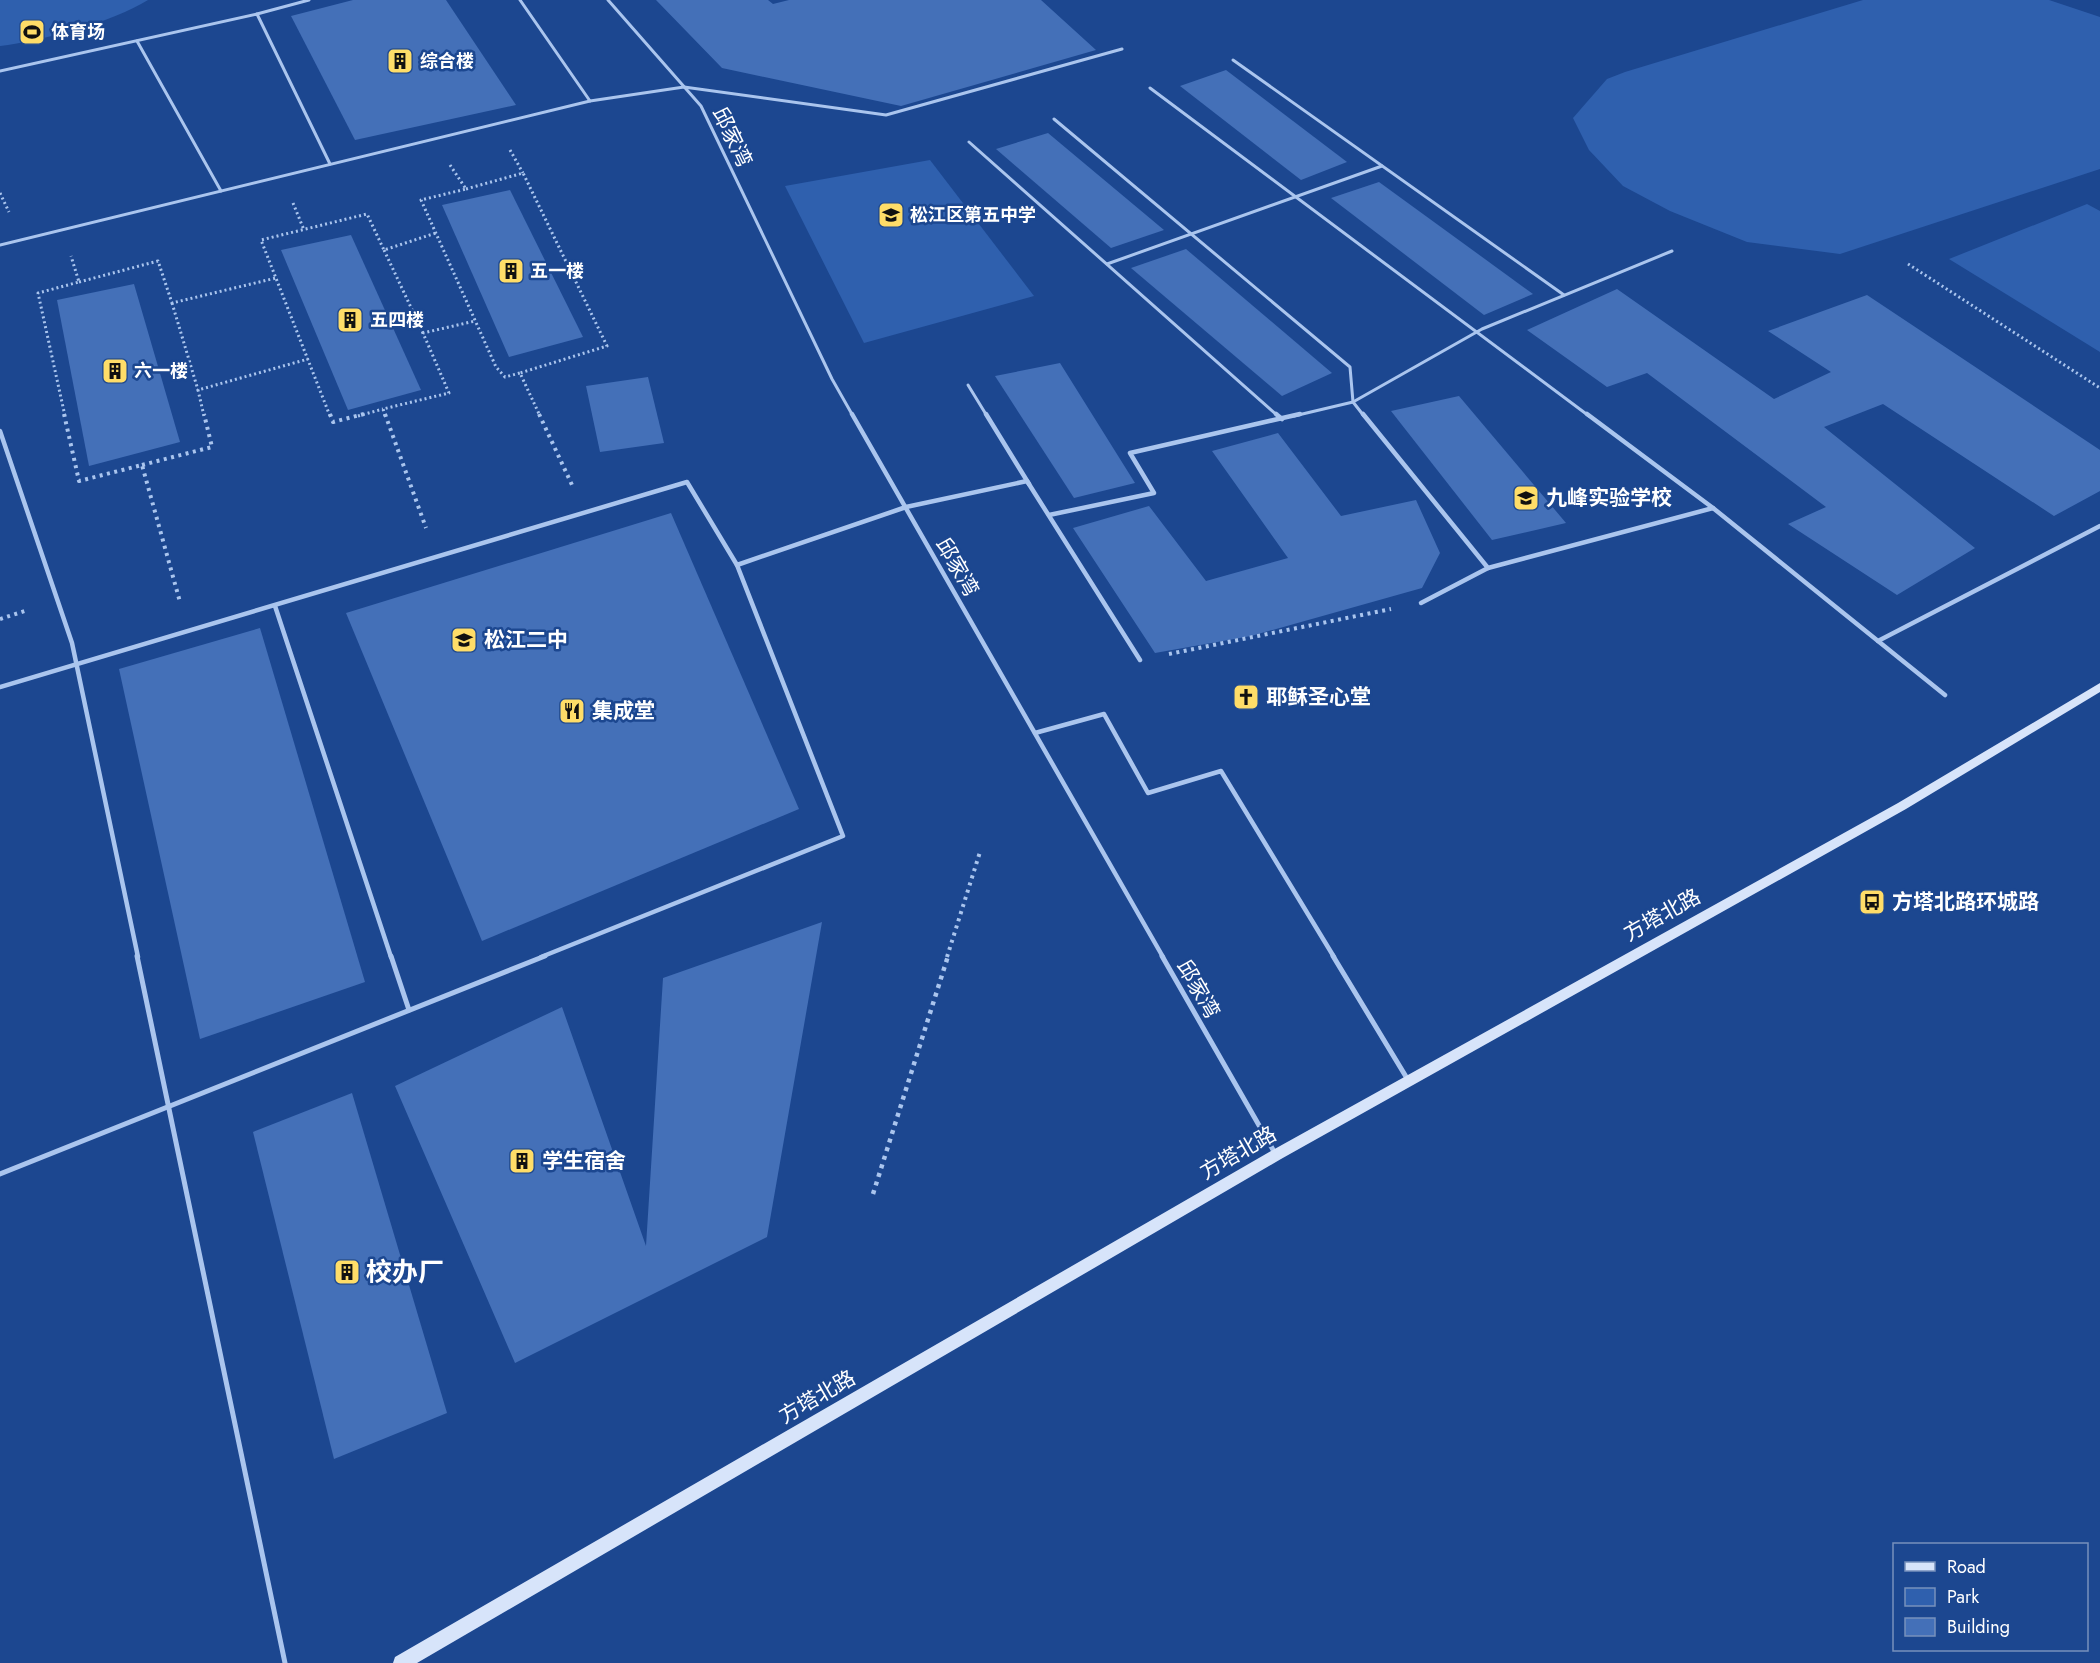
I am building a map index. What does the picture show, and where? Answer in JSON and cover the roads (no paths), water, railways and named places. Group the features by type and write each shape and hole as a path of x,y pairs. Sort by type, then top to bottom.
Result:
{"street":[{"name":"方塔北路","path":"401,1663 1276,1155 1902,806 2100,687"}],"lane":[{"path":"0,71 257,14 309,0"},
{"path":"519,0 590,101"},
{"name":"邱家湾","path":"608,0 701,106 832,379 1276,1155"},
{"path":"257,14 330,164"},
{"path":"136,41 221,191"},
{"path":"0,245 590,101 684,87 886,115 1122,49"},
{"path":"1233,60 1564,295"},
{"path":"1150,88 1713,508 1945,695"},
{"path":"1054,119 1350,368 1353,402 1488,568"},
{"path":"969,142 1282,419"},
{"path":"1107,264 1382,166"},
{"path":"1049,515 1154,493 1130,453 1353,402 1477,332 1672,251"},
{"path":"968,385 1140,660"},
{"path":"0,431 72,643 285,1663"},
{"path":"737,565 906,507 1027,481 1032,488"},
{"path":"0,687 77,666 687,482 737,565 843,837 0,1174"},
{"path":"1421,603 1488,568 1713,508"},
{"path":"1878,641 2100,526"},
{"path":"275,606 409,1010"},
{"path":"1035,733 1104,714 1148,793 1221,771 1408,1080"}],"place":[{"name":"体育场","path":"32,32"},
{"name":"综合楼","path":"400,61"},
{"name":"松江区第五中学","path":"891,215"},
{"name":"五一楼","path":"511,271"},
{"name":"五四楼","path":"350,320"},
{"name":"六一楼","path":"115,371"},
{"name":"九峰实验学校","path":"1526,498"},
{"name":"松江二中","path":"464,640"},
{"name":"耶稣圣心堂","path":"1246,697"},
{"name":"集成堂","path":"572,711"},
{"name":"方塔北路环城路","path":"1872,902"},
{"name":"学生宿舍","path":"522,1161"},
{"name":"校办厂","path":"347,1272"}]}
